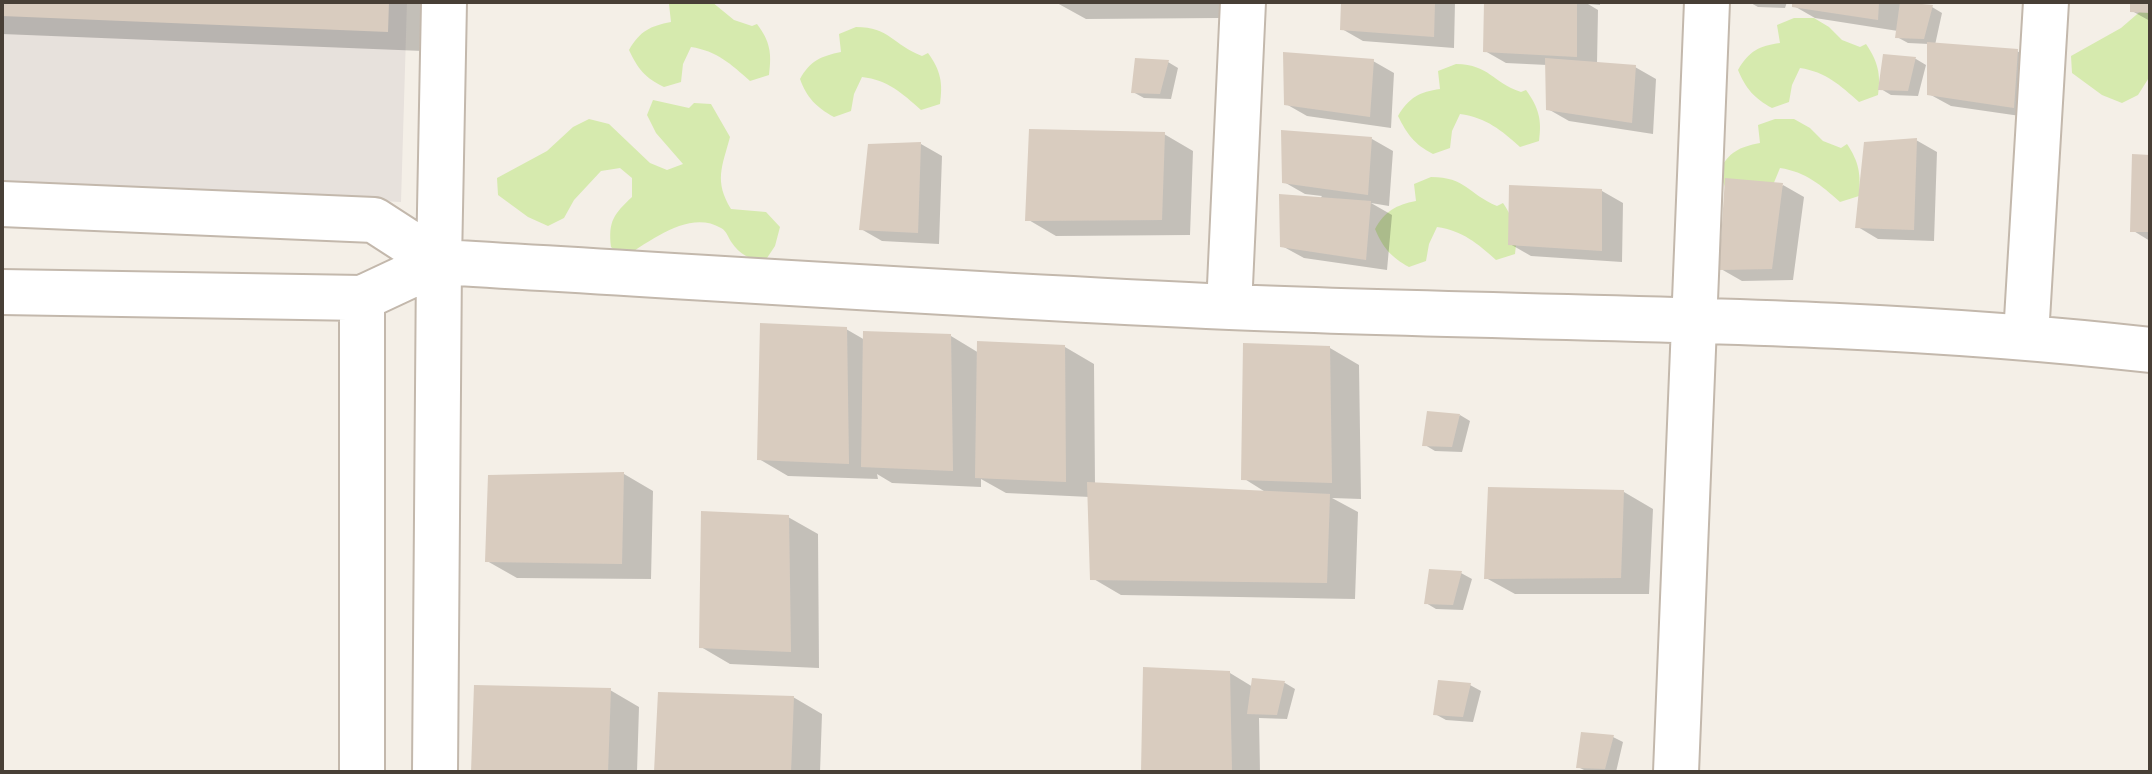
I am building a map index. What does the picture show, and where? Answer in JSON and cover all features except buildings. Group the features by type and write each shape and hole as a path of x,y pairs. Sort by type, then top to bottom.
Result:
{"street":[{"path":"435,772 444,2"},
{"path":"1229,307 1243,2"},
{"path":"1676,772 1707,2"},
{"path":"2026,336 2046,2"},
{"path":"2,204 374,220 439,262"},
{"path":"2,292 362,298 439,262 1229,307 1694,321 2026,336 2150,350"},
{"path":"362,298 362,772"}],"shaded area":[{"path":"2,2 407,2 401,202 2,184"}],"green space":[{"path":"712,2 734,20 752,26 757,24 769,48 769,75 750,81 716,55 691,47 683,64 681,82 664,87 652,80 639,68 629,50 646,30 671,22 669,4"},
{"path":"2150,3 2150,76 2138,95 2122,103 2102,95 2072,73 2071,56 2121,28"},
{"path":"1794,18 1814,18 1842,40 1860,47 1866,44 1878,68 1878,95 1859,102 1825,76 1800,68 1789,102 1772,108 1755,97 1738,70 1755,50 1780,43 1777,25"},
{"path":"856,27 884,33 922,56 928,53 940,77 940,104 921,110 887,84 862,77 851,111 834,117 817,106 800,79 817,60 841,52 839,34"},
{"path":"1456,64 1477,67 1511,88 1521,92 1526,90 1538,114 1539,141 1520,147 1493,126 1460,114 1452,131 1450,148 1433,154 1416,142 1398,116 1416,96 1440,89 1438,71"},
{"path":"653,100 689,108 694,103 711,104 730,137 721,182 731,209 766,212 780,227 775,246 763,264 738,250 721,228 696,222 657,236 623,258 611,247 610,238 614,219 632,197 632,178 620,168 601,171 574,200 564,218 548,226 528,217 498,195 497,178 547,151 573,127 589,119 609,124 650,163 667,170 683,164 656,133 647,115"},
{"path":"1775,119 1794,119 1810,128 1823,141 1841,148 1847,144 1858,168 1859,196 1840,202 1813,180 1780,168 1773,185 1725,187 1719,171 1727,159 1740,149 1760,143 1758,125"},
{"path":"1431,177 1460,183 1497,206 1503,203 1515,227 1515,254 1496,260 1455,231 1437,227 1426,261 1409,267 1392,256 1375,229 1392,210 1416,201 1414,184"}]}
